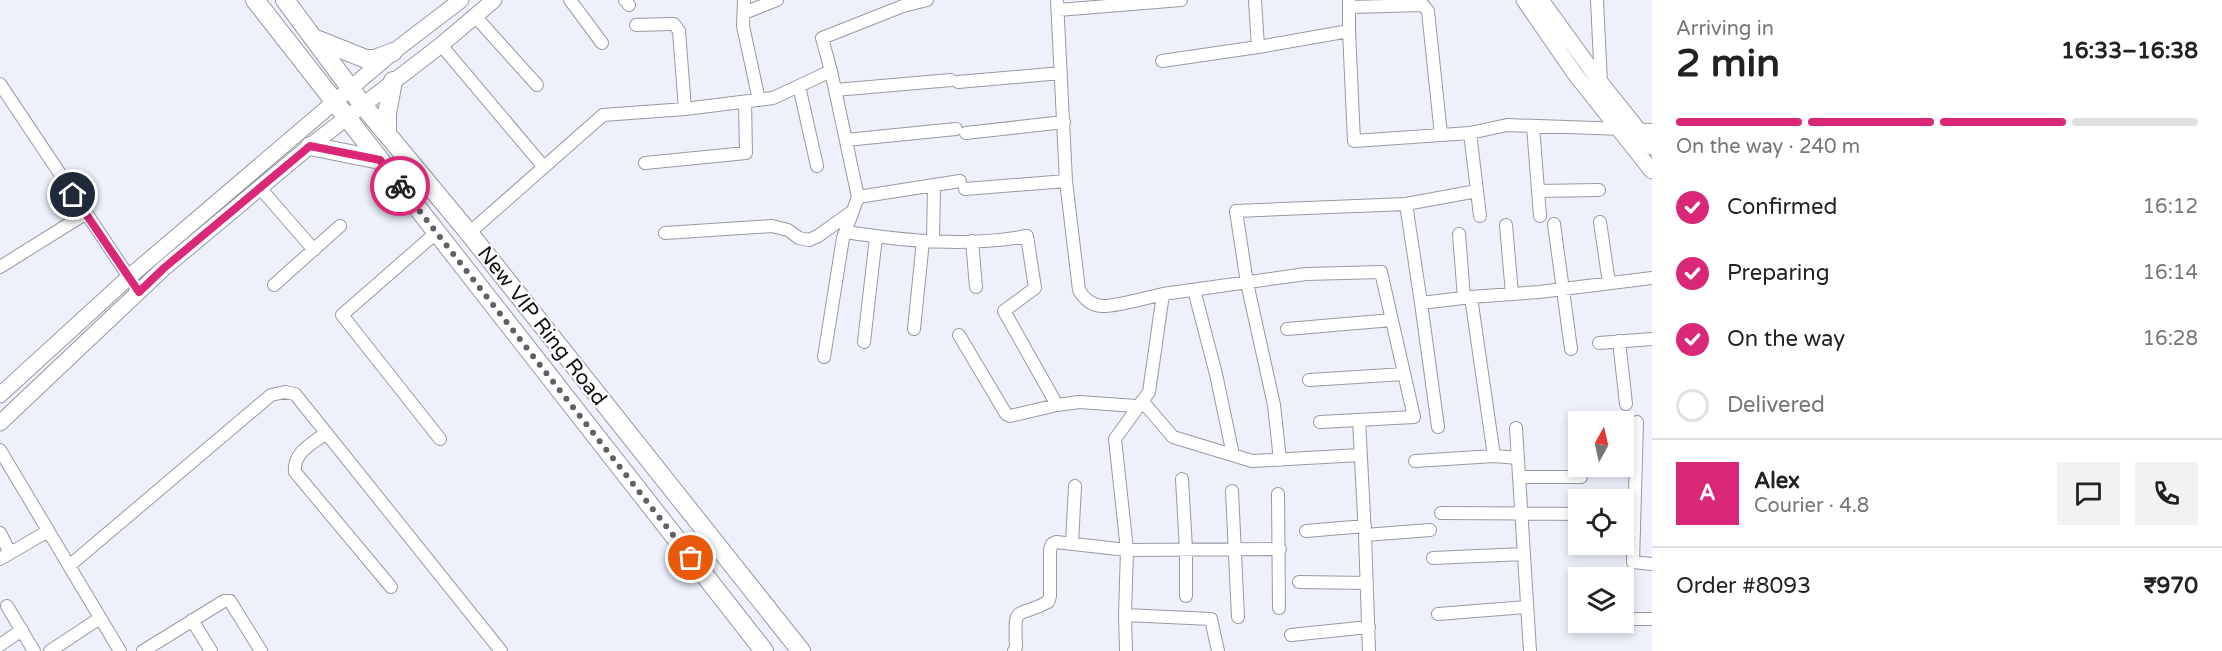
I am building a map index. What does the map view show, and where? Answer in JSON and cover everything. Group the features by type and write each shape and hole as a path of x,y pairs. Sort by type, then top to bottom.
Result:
{"main road":[{"name":"New VIP Ring Road","path":"255,0 764,651"},
{"name":"New VIP Ring Road","path":"285,0 387,134 469,233 801,651"},
{"path":"314,38 366,59 375,59 393,52"},
{"path":"387,134 387,114 393,81"},
{"path":"310,146 380,160"},
{"path":"492,303 511,287"},
{"path":"604,446 623,429"}],"street":[{"path":"0,395 129,277 357,96 393,52 461,0"},
{"path":"357,96 393,81 441,45 494,0"},
{"path":"570,0 602,43"},
{"path":"759,100 743,26 744,6 777,0"},
{"path":"824,357 846,232 858,197 822,38 907,3 926,0"},
{"path":"1181,0 1058,5 1066,181 1079,290 1083,297 1091,303 1102,306 1163,294 1306,274 1381,272 1414,417 1320,422"},
{"path":"1255,0 1258,47"},
{"path":"1524,0 1575,74 1652,171"},
{"path":"1541,0 1601,83 1645,130 1652,147"},
{"path":"1597,0 1601,83"},
{"path":"1441,135 1428,11 1423,5 1350,4 1348,31 1354,141 1441,135 1470,133 1507,125 1645,130"},
{"path":"475,16 537,85"},
{"path":"636,25 674,24 680,31 685,109"},
{"path":"1162,61 1348,31"},
{"path":"441,45 543,166"},
{"path":"469,233 603,115 685,109 773,98 831,71"},
{"path":"835,90 1061,73"},
{"path":"0,84 139,292"},
{"path":"799,86 817,166"},
{"path":"645,163 746,153 745,102"},
{"path":"0,423 139,292 310,146 341,108"},
{"path":"846,140 1064,122"},
{"path":"1533,126 1539,216"},
{"path":"1470,133 1480,216"},
{"path":"858,197 934,185 1066,181"},
{"path":"914,329 934,185"},
{"path":"260,188 314,250"},
{"path":"1538,192 1599,190"},
{"path":"1280,460 1274,405 1247,282 1236,211 1407,204 1477,191"},
{"path":"1407,204 1438,427"},
{"path":"665,233 772,226 788,230 799,238 809,240 853,211"},
{"path":"0,267 85,214"},
{"path":"1600,222 1609,283"},
{"path":"1554,224 1571,349"},
{"path":"1506,225 1512,294"},
{"path":"274,285 340,226"},
{"path":"436,232 342,315 440,439"},
{"path":"846,232 904,241 1001,241 1027,236 1035,288 1005,311 1057,405"},
{"path":"1459,234 1467,298 1494,456"},
{"path":"864,342 876,237"},
{"path":"972,241 976,287"},
{"path":"1421,303 1652,278"},
{"path":"1194,290 1216,374 1233,455"},
{"path":"1126,651 1127,550 1115,439 1149,392 1163,294"},
{"path":"1287,329 1392,320"},
{"path":"959,335 1006,414 1010,416 1020,416 1057,405 1092,402 1139,404 1173,437 1252,461 1361,455"},
{"path":"1599,343 1652,339"},
{"path":"1619,341 1626,404"},
{"path":"1309,380 1404,374"},
{"path":"69,566 271,395 285,392 295,394 501,651"},
{"path":"1359,420 1370,651"},
{"path":"1637,422 1633,562 1652,564"},
{"path":"1516,428 1530,651"},
{"path":"326,433 296,456 295,472 391,587"},
{"path":"0,450 120,651"},
{"path":"1415,461 1494,456 1518,458"},
{"path":"1519,477 1568,477"},
{"path":"1182,479 1186,596"},
{"path":"1072,544 1075,486"},
{"path":"1233,491 1238,617"},
{"path":"1278,494 1279,608"},
{"path":"1441,513 1568,514"},
{"path":"1306,531 1430,530"},
{"path":"0,533 5,556 48,531"},
{"path":"1014,651 1016,616 1020,612 1048,602 1052,544 1056,542 1127,550 1280,549"},
{"path":"1433,558 1524,554"},
{"path":"1299,582 1367,583"},
{"path":"143,651 218,603 230,601 261,651"},
{"path":"7,606 34,651"},
{"path":"1438,614 1527,607"},
{"path":"1125,615 1211,619 1218,651"},
{"path":"50,651 100,618"},
{"path":"1634,619 1652,619"},
{"path":"192,620 211,651"},
{"path":"1291,635 1369,627"},
{"path":"0,645 22,630"}],"way so far":[{"path":"400,186 691,558"}],"route":[{"path":"73,195 139,292 164,268 310,146 380,160 400,186"}]}
